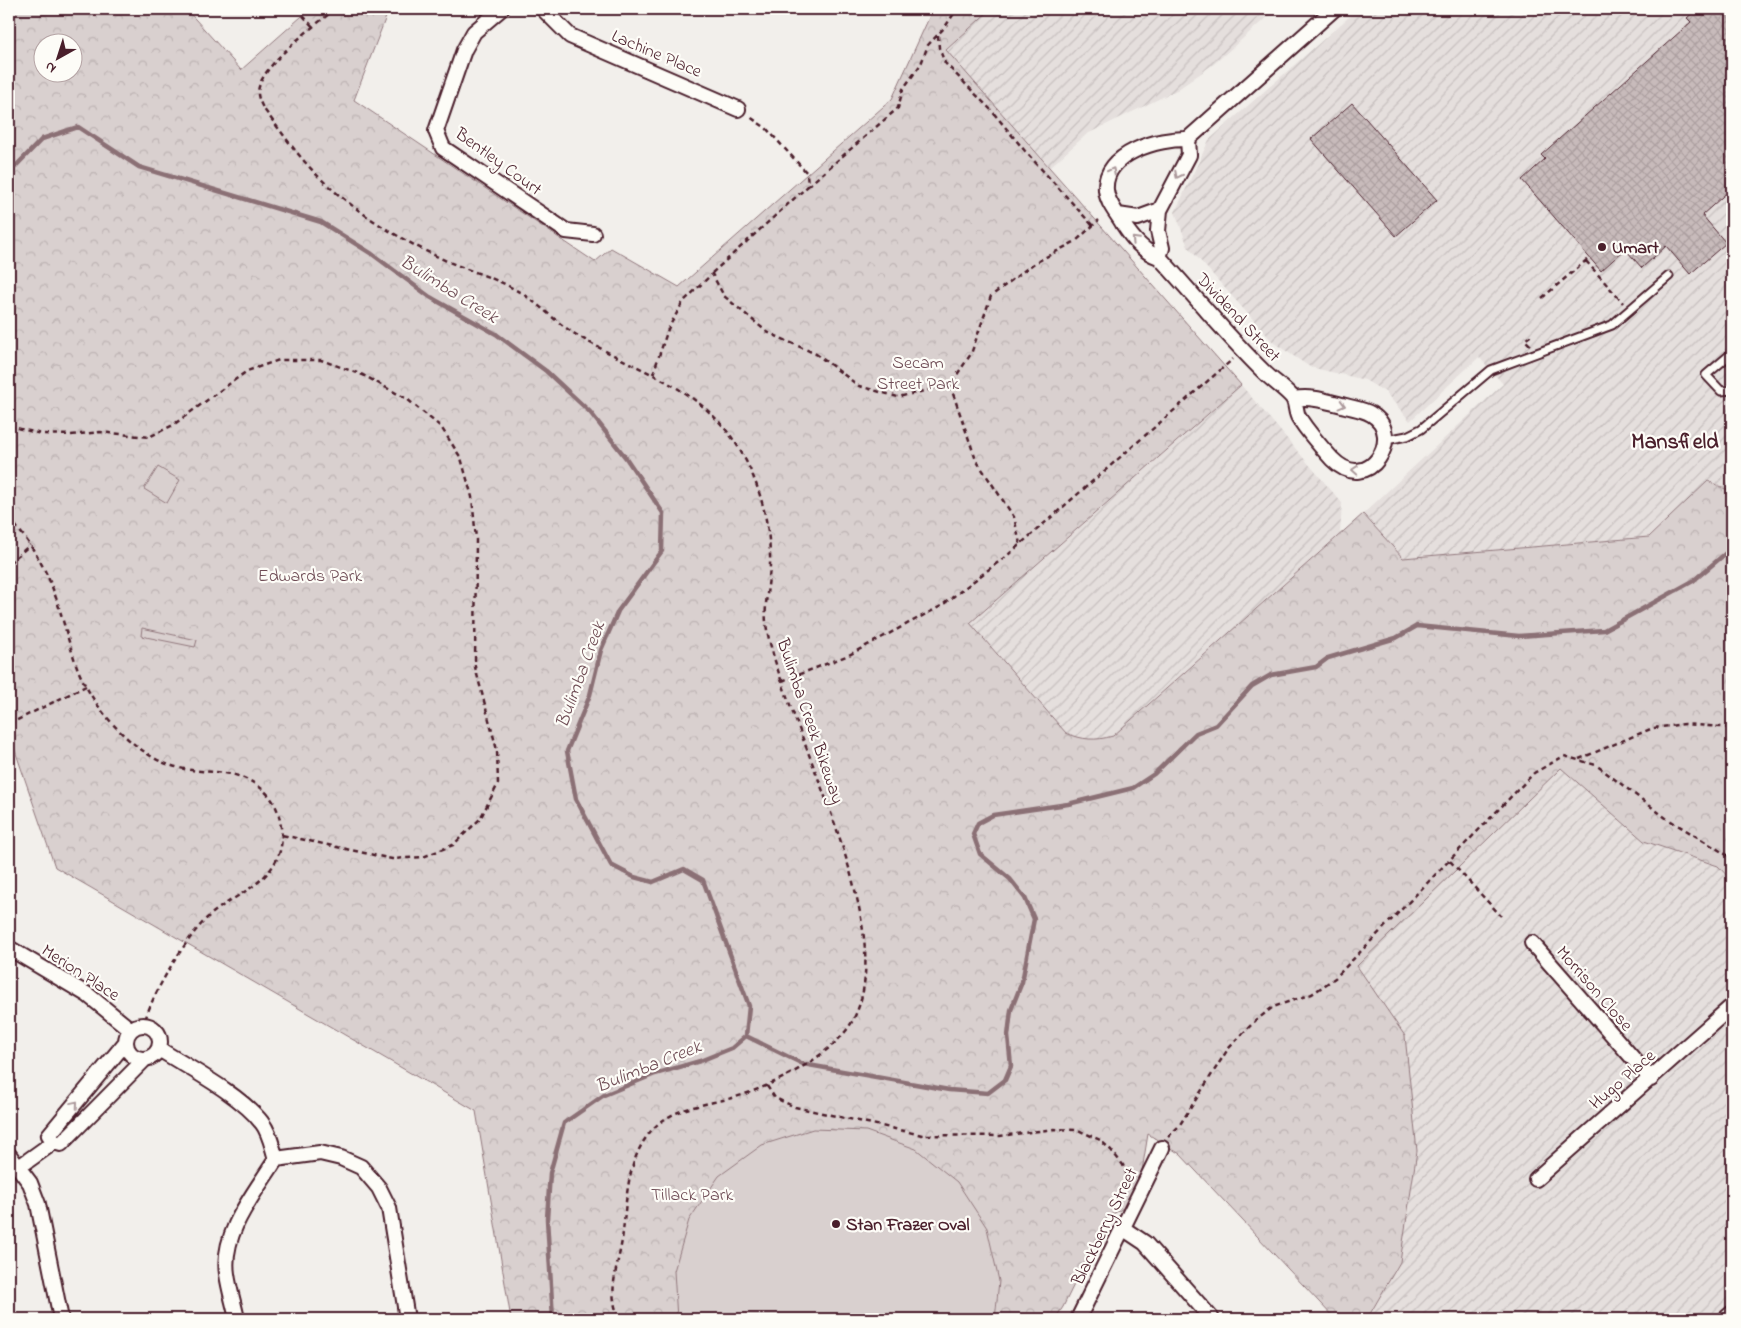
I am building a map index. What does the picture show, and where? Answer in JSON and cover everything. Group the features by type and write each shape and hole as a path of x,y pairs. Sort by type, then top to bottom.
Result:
{"street":[{"name":"Bentley Court","path":"501,9 474,32 464,50 436,131 439,140 443,148 566,231 594,234"},
{"name":"Lachine Place","path":"543,9 570,36 738,108"},
{"path":"1159,257 1162,248 1158,231 1160,210 1189,154 1188,139 1334,9"},
{"name":"Dividend Street","path":"1188,139 1171,138 1141,148 1127,154 1115,164 1109,174 1106,189 1108,201 1129,233 1149,254 1159,257 1244,350 1294,399 1297,417 1333,460 1344,469 1358,472 1370,468 1378,460 1386,440"},
{"path":"1118,215 1138,218 1160,210"},
{"path":"1294,399 1309,396 1371,413 1380,420 1386,440"},
{"name":"Morrison Close","path":"1532,943 1651,1079"},
{"name":"Merion Place","path":"9,948 88,995 133,1033"},
{"name":"Hugo Place","path":"1536,1179 1732,1006"},
{"path":"149,1026 158,1033 159,1049 154,1056 145,1059 61,1144 54,1142 49,1135 133,1033 149,1026"},
{"path":"133,1033 130,1053 134,1057 145,1059"},
{"path":"159,1049 206,1078 255,1116 262,1123 270,1138 276,1159 235,1226 227,1250 227,1273 237,1319"},
{"path":"19,1167 54,1142"},
{"name":"Blackberry Street","path":"1078,1319 1124,1229 1162,1148"},
{"path":"276,1159 320,1154 341,1158 361,1167 379,1188 389,1208 407,1319"},
{"path":"9,1155 30,1182 38,1204 61,1319"},
{"path":"1124,1229 1145,1243 1212,1319"},
{"path":"1725,1319 1732,1313"}],"lane":[{"path":"1386,440 1407,436 1421,429 1491,370 1612,325 1669,276"},
{"path":"1732,353 1706,376 1721,391 1732,390"}],"path":[{"path":"297,9 314,28"},
{"name":"Bulimba Creek Bikeway","path":"334,9 268,68 259,87 258,95 263,108 316,174 359,210 398,235 435,256 492,277 516,290 540,304 571,332 684,391 726,426 749,465 770,539 770,569 765,599 767,629 782,681 851,875 861,915 865,946 866,978 853,1020 841,1035 819,1054 780,1081 686,1108 664,1119 649,1133 630,1174 614,1286 614,1310 620,1319"},
{"path":"653,374 668,328 683,302 808,186 898,108 903,89 921,64 928,45 956,9"},
{"path":"938,34 939,48 945,63 982,99 1093,226"},
{"path":"738,108 766,128 808,173 808,186"},
{"path":"712,274 724,296 767,332 816,354 860,386 898,397 950,385 971,354 991,296 1033,264 1076,242 1099,220"},
{"path":"1542,298 1589,258"},
{"path":"1586,261 1630,310"},
{"path":"782,681 849,655 941,606 1020,544 1244,350"},
{"path":"9,426 41,434 71,435 100,432 149,437 173,425 247,371 279,360 321,360 363,375 407,399 441,427 461,458 472,498 476,539 475,667 497,750 498,784 480,819 453,845 423,857 392,858 282,835"},
{"path":"950,385 976,460 1014,517 1020,544"},
{"path":"9,518 30,545 44,569 77,667 86,686 122,733 145,752 177,768 237,774 256,784 269,795 278,813 282,835 280,852 272,869 256,886 208,917 187,942 133,1033"},
{"path":"9,563 30,545"},
{"path":"9,724 86,686"},
{"path":"1577,760 1653,728 1685,724 1732,728"},
{"path":"1162,1148 1167,1138 1179,1126 1228,1049 1254,1022 1273,1007 1312,994 1335,978 1534,773 1564,756 1596,765 1666,818 1732,858"},
{"path":"1450,860 1501,916"},
{"path":"767,1086 774,1098 795,1107 922,1135 1000,1136 1054,1129 1089,1133 1111,1150 1122,1165 1137,1202"}],"shaded area":[{"path":"991,9 1276,9 1215,63 1177,90 1087,134 1050,167 945,50"},
{"path":"1358,9 1732,9 1732,492 1708,481 1649,537 1403,558 1363,514 1503,384 1479,357 1410,421 1385,392 1365,380 1310,367 1274,343 1188,247 1175,212 1209,140"},
{"path":"1241,385 1342,503 1340,534 1113,736 1098,740 1082,740 1066,733 970,623"},
{"path":"1561,767 1644,841 1719,866 1732,881 1732,1319 1367,1319 1400,1262 1357,966"}],"green space":[{"path":"9,9 186,9 241,70 310,9 389,9 354,100 595,262 611,248 679,287 892,99 933,9 991,9 946,50 1241,385 970,623 1066,733 1078,737 1100,739 1113,736 1363,514 1403,558 1649,537 1708,481 1732,492 1732,881 1718,866 1644,841 1561,768 1357,966 1405,1036 1417,1151 1400,1262 1367,1319 1335,1319 1180,1154 1148,1134 1137,1201 1107,1217 1063,1307 1055,1319 511,1319 476,1111 55,867 9,733"},
{"path":"158,467 180,480 167,503 144,489"},
{"path":"142,628 197,640 195,647 141,636"},
{"name":"Stan Frazer Oval","path":"813,1129 866,1131 916,1149 957,1182 987,1228 999,1281 995,1319 677,1319 674,1271 689,1220 719,1176 762,1145"}],"building":[{"path":"1697,9 1732,9 1732,188 1702,215 1726,243 1690,274 1666,246 1642,268 1625,249 1601,271 1522,180 1545,159 1541,155 1691,22 1687,18"},
{"path":"1352,103 1437,200 1396,236 1311,139"}],"waterway":[{"name":"Bulimba Creek","path":"9,173 42,139 78,127 139,167 321,222 372,254 430,297 496,334 546,371 590,412 626,458 663,513 662,551 618,611 601,650 590,695 567,751 576,799 611,865 634,877 653,882 684,869 703,880 749,1006 746,1036 732,1048 700,1061 655,1074 604,1095 564,1123 550,1173 547,1219 553,1319"},
{"path":"746,1036 803,1064 949,1090 988,1093 1005,1080 1011,1066 1008,1036 1011,1010 1022,982 1034,919 1025,898 1010,879 980,854 973,834 978,823 993,815 1068,804 1133,788 1154,774 1196,733 1216,725 1252,686 1271,675 1316,667 1328,658 1396,638 1417,626 1519,636 1604,630 1693,581 1732,548"}],"place":[{"name":"Umart","path":"1602,247"},
{"name":"Stan Frazer Oval","path":"836,1224"}],"district":[{"name":"Mansfield","path":"1675,440"}],"park label":[{"name":"Secam Street Park","path":"918,372"},
{"name":"Edwards Park","path":"310,575"},
{"name":"Tillack Park","path":"692,1194"}]}
